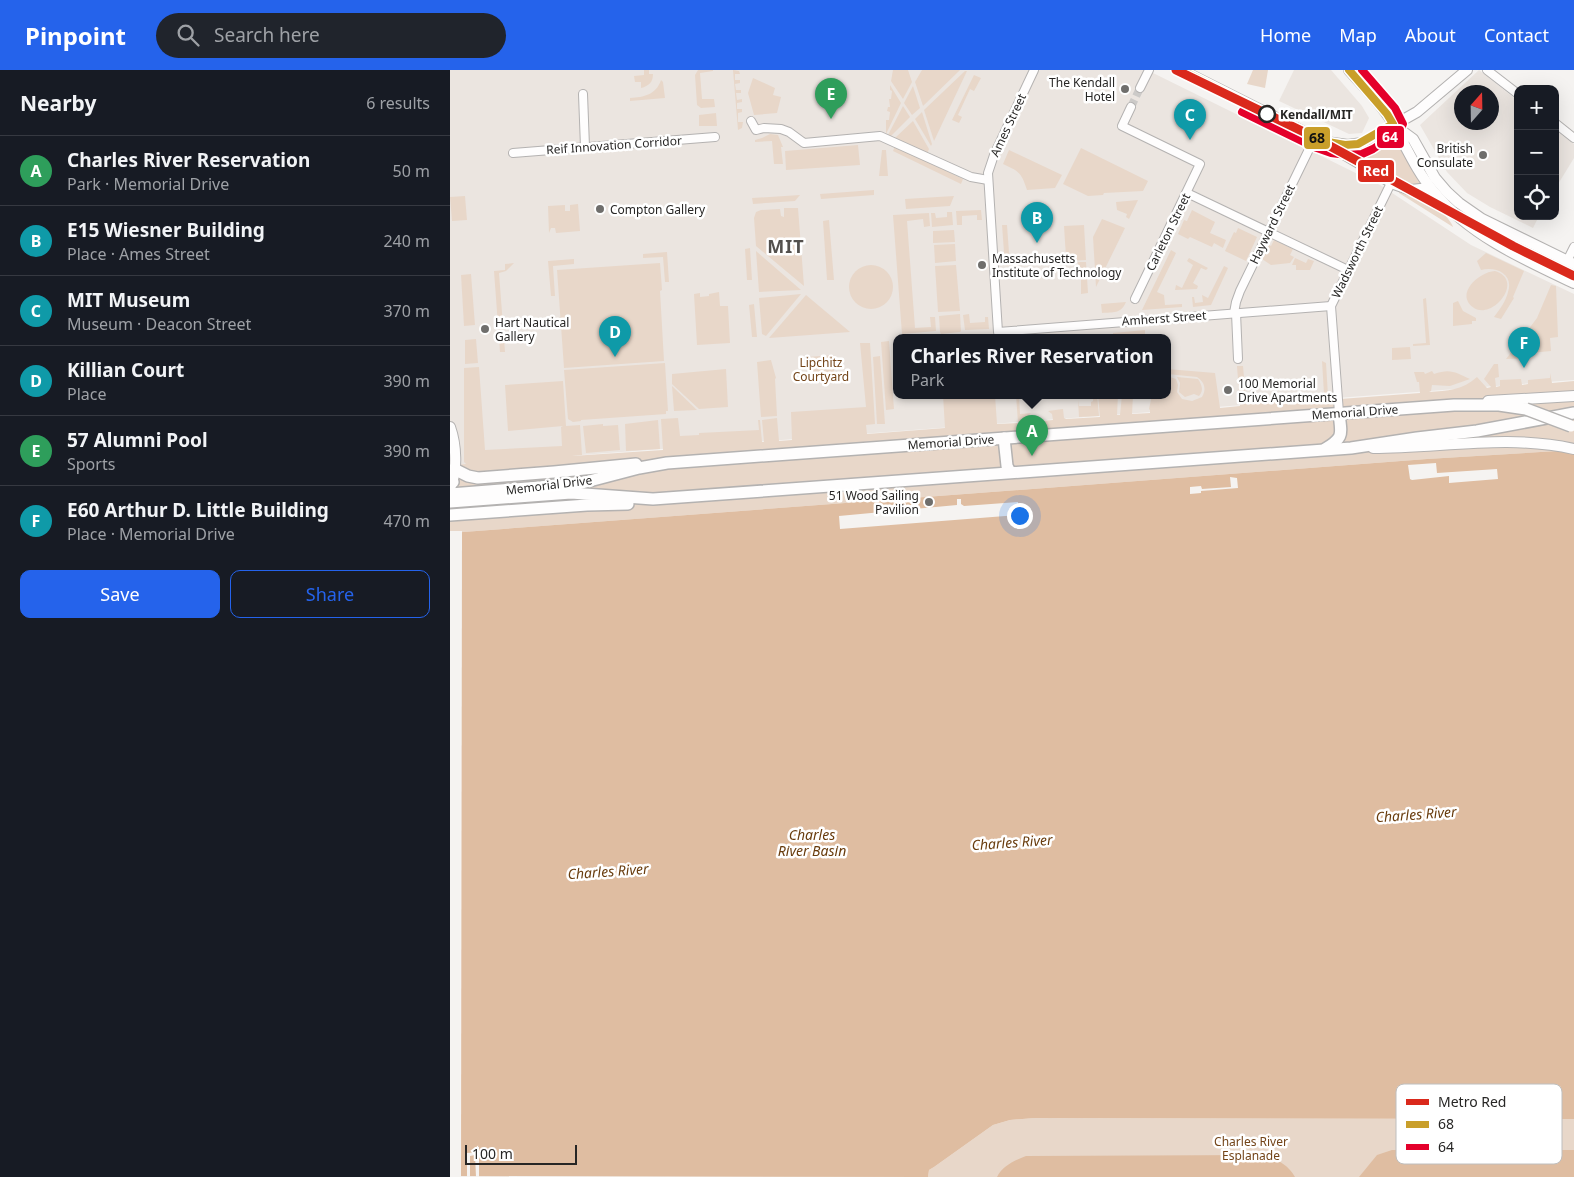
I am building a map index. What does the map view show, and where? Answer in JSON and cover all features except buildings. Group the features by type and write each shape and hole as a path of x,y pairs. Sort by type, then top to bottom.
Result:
{"highway":[{"name":"Memorial Drive","path":"451,487 571,485 667,463 1454,405"},
{"path":"1454,405 1498,405 1526,409 1573,427"},
{"path":"1324,450 1336,442 1340,436 1339,412"},
{"name":"Memorial Drive","path":"450,502 571,493 640,499 1351,448 1477,431 1574,413"},
{"path":"1004,438 1007,466 1010,472"},
{"path":"454,469 476,478 667,463"},
{"path":"450,515 587,505 635,504 687,496"}],"main road":[{"path":"1181,70 1318,139 1390,183 1407,189 1435,186 1475,215 1571,263"},
{"path":"1349,70 1387,114 1393,124 1413,140 1435,186 1447,206 1489,238 1525,259 1574,283"},
{"path":"1318,139 1345,145 1358,144 1417,112 1467,70"},
{"name":"Memorial Drive","path":"1454,405 1503,399 1574,396"},
{"path":"450,427 454,447 454,469 451,487"},
{"name":"Memorial Drive","path":"1351,448 1412,448 1511,441 1545,443 1570,448"}],"street":[{"name":"Ames Street","path":"998,332 988,180 992,158 1034,70"},
{"path":"1140,88 1149,70"},
{"path":"1487,70 1514,91"},
{"path":"583,94 585,147"},
{"name":"Carleton Street","path":"1131,107 1122,126 1200,164 1135,300"},
{"path":"751,122 756,130 764,128 781,129 789,132 804,143 880,136 971,178 988,180"},
{"path":"1559,126 1574,138"},
{"name":"Reif Innovation Corridor","path":"513,152 714,137"},
{"name":"Hayward Street","path":"1238,359 1235,313 1238,294 1286,194 1318,139"},
{"name":"Wadsworth Street","path":"1339,412 1331,306 1390,183"},
{"path":"1187,193 1348,270"},
{"path":"1571,263 1574,247"},
{"name":"Amherst Street","path":"998,332 1331,306"}],"shaded area":[{"name":"Massachusetts Institute of Technology","path":"450,70 1147,70 1380,185 1471,245 1574,294 1574,380 450,465"},
{"path":"1294,70 1331,70 1362,106 1369,118 1362,133 1349,134 1279,101"},
{"path":"1479,70 1498,85 1463,85"},
{"path":"1499,86 1514,98 1514,219 1467,193 1447,172 1420,125 1454,93 1454,130 1499,130"},
{"path":"1559,133 1574,144 1574,158 1559,182"},
{"path":"1517,220 1537,220 1533,228"}],"green space":[{"path":"644,70 649,70 649,74 653,74 653,77 650,83 641,88 641,82 635,82 634,76 644,75"},
{"path":"698,70 713,70 700,73 702,99 714,99 715,107 701,108 697,105 695,75"},
{"path":"733,70 739,71 740,74 735,74 735,80 740,80 740,83 735,84 736,90 741,90 741,93 736,93 737,100 742,99 742,102 737,103 737,109 742,109 742,112 738,113 738,122 743,122 742,128 738,130"},
{"path":"893,70 908,70 912,82 903,99 891,81"},
{"path":"922,70 960,70 923,106 915,82"},
{"path":"1253,70 1268,70 1265,88 1247,84"},
{"path":"967,71 934,141 924,110"},
{"path":"974,75 981,78 974,91 970,89 958,115 962,117 959,123 952,120"},
{"path":"753,78 775,88 773,95 781,97 777,113 754,115 748,93"},
{"path":"661,80 663,82 665,98 630,101 630,98 645,96 653,92"},
{"path":"890,85 901,103 886,134 886,120 889,120 890,112 887,111 888,107 890,107 889,99 891,99 892,91 890,90"},
{"path":"913,86 920,108 912,115 904,103"},
{"path":"903,106 910,117 891,136 888,135"},
{"path":"922,112 932,144 931,146 915,119"},
{"path":"716,113 717,126 699,126 699,115"},
{"path":"913,121 929,149 927,154 895,138"},
{"path":"1388,133 1391,136 1393,135 1421,184 1406,185 1337,148 1358,149"},
{"path":"770,134 778,135 783,147 781,147 783,164 774,164 772,141 755,142 755,140"},
{"path":"1410,142 1450,201 1478,222 1522,244 1513,249 1481,227 1450,202 1428,179 1408,143"},
{"path":"858,145 860,165 786,170 785,151"},
{"path":"895,146 963,179 961,184 893,151"},
{"path":"1081,148 1148,181 1143,191 1104,193 1103,195 1088,196 1063,184"},
{"path":"882,150 886,150 888,176 879,176"},
{"path":"1009,150 1062,175 1055,188 1027,190 1019,173 1003,164"},
{"path":"874,190 874,195 821,199 820,194"},
{"path":"1399,193 1408,195 1426,196 1446,216 1453,227"},
{"path":"800,195 795,201 753,204 752,198"},
{"path":"465,196 467,220 452,221 450,197"},
{"path":"954,196 950,206 906,209 905,199"},
{"path":"1138,200 1129,219 1126,217 1127,214 1117,210 1116,202"},
{"path":"578,204 580,231 556,233 555,228 551,228 549,233 548,206 565,205 565,211 570,211 570,205"},
{"path":"784,208 798,208 804,286 756,246 754,218 756,212 780,209 781,216 784,217"},
{"path":"981,210 982,220 977,220 977,215 962,216 962,225 957,225 956,211"},
{"path":"1192,210 1215,222 1210,233 1226,240 1223,248 1214,243 1212,247 1178,234 1184,220 1187,221"},
{"path":"947,212 952,212 953,225 932,227 931,213 935,213 936,218 947,217"},
{"path":"929,213 930,226 924,227 923,219 907,221 915,328 931,327 930,317 935,317 936,331 902,334 893,215"},
{"path":"1102,219 1125,228 1096,287 1093,237"},
{"path":"829,220 834,280 827,280 823,221"},
{"path":"1002,225 1007,225 1010,266 1005,266"},
{"path":"1084,225 1086,260 1069,261 1066,257 1064,226"},
{"path":"1238,228 1257,237 1246,261 1225,251 1234,232 1236,233"},
{"path":"954,230 955,242 933,243 933,231"},
{"path":"1274,240 1293,249 1290,255 1294,257 1290,263 1271,265 1262,259 1269,245 1271,246"},
{"path":"955,244 956,261 935,263 934,245"},
{"path":"1526,245 1556,259 1552,269 1518,252"},
{"path":"750,248 752,280 747,280 745,249"},
{"path":"1171,250 1176,253 1157,292 1164,295 1165,305 1182,304 1182,307 1142,310"},
{"path":"756,251 801,290 759,292"},
{"path":"667,252 669,282 665,282 663,257 643,258 643,254"},
{"path":"1486,253 1524,271 1514,298 1501,319 1494,317 1506,299 1509,286 1508,280 1498,270 1481,270 1477,261"},
{"path":"1189,258 1208,268 1206,270 1201,268 1193,283 1198,286 1197,289 1175,290 1176,285 1182,288 1193,265 1187,261"},
{"path":"1295,258 1306,263 1308,259 1314,261 1310,270 1296,270 1296,265 1292,265"},
{"path":"574,259 574,264 553,266 555,296 551,296 548,261"},
{"path":"1078,262 1086,262 1088,293 1081,294 1081,267 1078,267"},
{"path":"514,263 506,271 499,273 505,352 500,352 494,271 505,270 505,264"},
{"path":"660,263 664,361 564,368 557,270"},
{"path":"875,265 887,271 892,278 892,296 887,303 880,308 867,309 859,306 852,299 849,283 852,275 859,268"},
{"path":"956,265 960,311 938,312 935,266"},
{"path":"1224,266 1228,268 1211,305 1193,307 1192,297 1194,297 1195,303 1203,302 1202,295 1208,298"},
{"path":"1495,271 1503,276 1507,282 1507,290 1497,304 1490,309 1474,308 1468,303 1467,291 1482,275"},
{"path":"471,274 475,325 464,326 461,275"},
{"path":"1551,285 1556,286 1558,337 1550,338 1551,351 1530,353 1530,358 1506,359 1537,318"},
{"path":"719,292 720,306 728,306 730,343 697,345 694,294 700,293 700,297"},
{"path":"801,294 766,336 762,334 759,298"},
{"path":"806,295 850,332 769,338"},
{"path":"1426,298 1430,345 1413,346 1413,344 1426,343 1423,299"},
{"path":"1458,301 1463,311 1476,318 1476,321 1472,321 1472,324 1453,326 1453,303"},
{"path":"1126,302 1122,309 1102,313 1101,304"},
{"path":"754,304 757,337 752,337 749,305"},
{"path":"960,314 961,331 941,334 939,316"},
{"path":"969,314 970,323 985,322 985,317 988,317 989,329 965,330 963,315"},
{"path":"1145,330 1145,334 1113,333"},
{"path":"476,339 478,363 465,364 465,340"},
{"path":"889,341 894,409 886,410 881,342"},
{"path":"860,343 870,343 875,424 866,425 867,434 945,428 943,399 995,399 997,424 1018,423 1016,399 1019,399 1020,414 1031,413 1027,417 1026,422 1053,420 1052,414 1048,411 1063,409 1064,418 1066,419 1100,417 1098,399 1118,399 1117,415 1120,415 1122,399 1133,399 1132,414 1150,413 1151,399 1171,399 1171,377 1176,379 1178,385 1177,392 1182,399 1192,401 1202,397 1204,394 1203,383 1197,377 1171,374 1171,369 1215,373 1220,408 1240,406 1237,366 1243,366 1246,400 1271,398 1271,400 1285,400 1286,403 1304,401 1297,396 1324,394 1322,361 1326,363 1327,400 1420,393 1419,382 1417,382 1414,372 1424,372 1425,374 1432,371 1434,374 1449,371 1470,379 1450,386 1432,385 1429,392 1460,387 1477,377 1487,388 1491,387 1484,379 1494,364 1498,364 1499,377 1495,378 1496,387 1500,386 1500,380 1521,379 1522,385 1528,384 1528,380 1550,378 1550,373 1552,383 1574,381 1574,450 1427,459 450,533 450,465 466,464 464,462 464,368 479,367 485,450 562,446 561,427 563,426 508,431 505,385 563,381 566,426 580,425 582,455 572,456 663,450 661,419 678,418 680,436 699,435 699,433 759,430 758,420 760,420 762,442 764,442 762,420 777,418 779,441 792,440 791,412 866,407"},
{"path":"1410,347 1411,359 1392,360 1392,348"},
{"name":"Lipchitz Courtyard","path":"834,355 834,381 809,383 807,357"},
{"path":"880,356 885,424 877,424 873,357"},
{"path":"771,360 776,378 777,416 761,417 757,362"},
{"path":"665,363 668,411 666,411 666,414 573,422 568,419 564,370"},
{"path":"726,369 728,407 699,409 672,384 672,374"},
{"path":"1177,377 1198,379 1202,388 1201,394 1199,396 1194,394 1185,397 1179,392 1180,383"},
{"path":"672,386 697,410 674,411"},
{"path":"1093,399 1097,399 1099,416 1079,417 1078,400 1079,406 1091,406"},
{"path":"658,420 660,449 626,451 625,424"},
{"path":"603,424 603,426 618,425 620,450 586,453 583,426"},
{"name":"Charles River Esplanade","path":"1035,1118 1396,1119 1396,1164 1562,1164 1562,1119 1574,1119 1574,1177 928,1177 929,1170 993,1125 1010,1120"}],"water":[{"name":"Charles River Basin","path":"1574,450 1574,1119 1562,1119 1562,1084 1396,1084 1396,1119 1035,1118 1010,1120 993,1125 929,1170 928,1177 450,1176 450,533 1427,459"},
{"path":"1396,1150 1396,1164 1562,1164 1562,1150 1574,1150 1574,1177 1359,1177 1377,1155"},
{"path":"1258,1155 1279,1162 1288,1168 1295,1177 997,1177 1005,1167 1026,1156"}],"pier":[{"path":"1436,463 1437,473 1497,469 1498,479 1449,483 1449,476 1410,479 1408,465"},
{"path":"1230,477 1237,478 1238,488 1201,491 1201,493 1190,494 1190,487 1201,486 1202,489 1231,487"},
{"path":"957,499 961,499 961,504 964,506 1018,502 1019,515 840,529 839,516 957,505"},
{"path":"450,531 462,531 461,1177 450,1177"},
{"path":"479,1152 479,1177 476,1177 475,1155 470,1156 470,1177 467,1177 467,1153"}],"tunnel":[{"path":"1131,107 1140,88"}],"metro line":[{"name":"Red","path":"1176,70 1308,134 1513,246 1574,276"}],"transit line":[{"name":"68","path":"1181,70 1322,141 1345,145 1358,144 1393,124 1387,114 1349,70"},
{"name":"64","path":"1242,112 1314,147 1331,153 1362,154 1400,131 1403,124 1395,108 1362,70"}],"place":[{"name":"The Kendall Hotel","path":"1125,89"},
{"name":"Kendall/MIT","path":"1267,114"},
{"name":"57 Alumni Pool","path":"831,119"},
{"name":"MIT Museum","path":"1190,140"},
{"name":"British Consulate","path":"1483,155"},
{"name":"Compton Gallery","path":"600,209"},
{"name":"E15 Wiesner Building","path":"1037,243"},
{"name":"Massachusetts Institute of Technology","path":"982,265"},
{"name":"Hart Nautical Gallery","path":"485,329"},
{"name":"Killian Court","path":"615,357"},
{"name":"E60 Arthur D. Little Building","path":"1524,368"},
{"name":"100 Memorial Drive Apartments","path":"1228,390"},
{"name":"Charles River Reservation","path":"1032,456"},
{"name":"51 Wood Sailing Pavilion","path":"929,502"}],"district":[{"name":"MIT","path":"786,246"}],"water label":[{"name":"Charles River","path":"1416,814"},
{"name":"Charles River","path":"1012,842"},
{"name":"Charles River","path":"608,871"}]}
